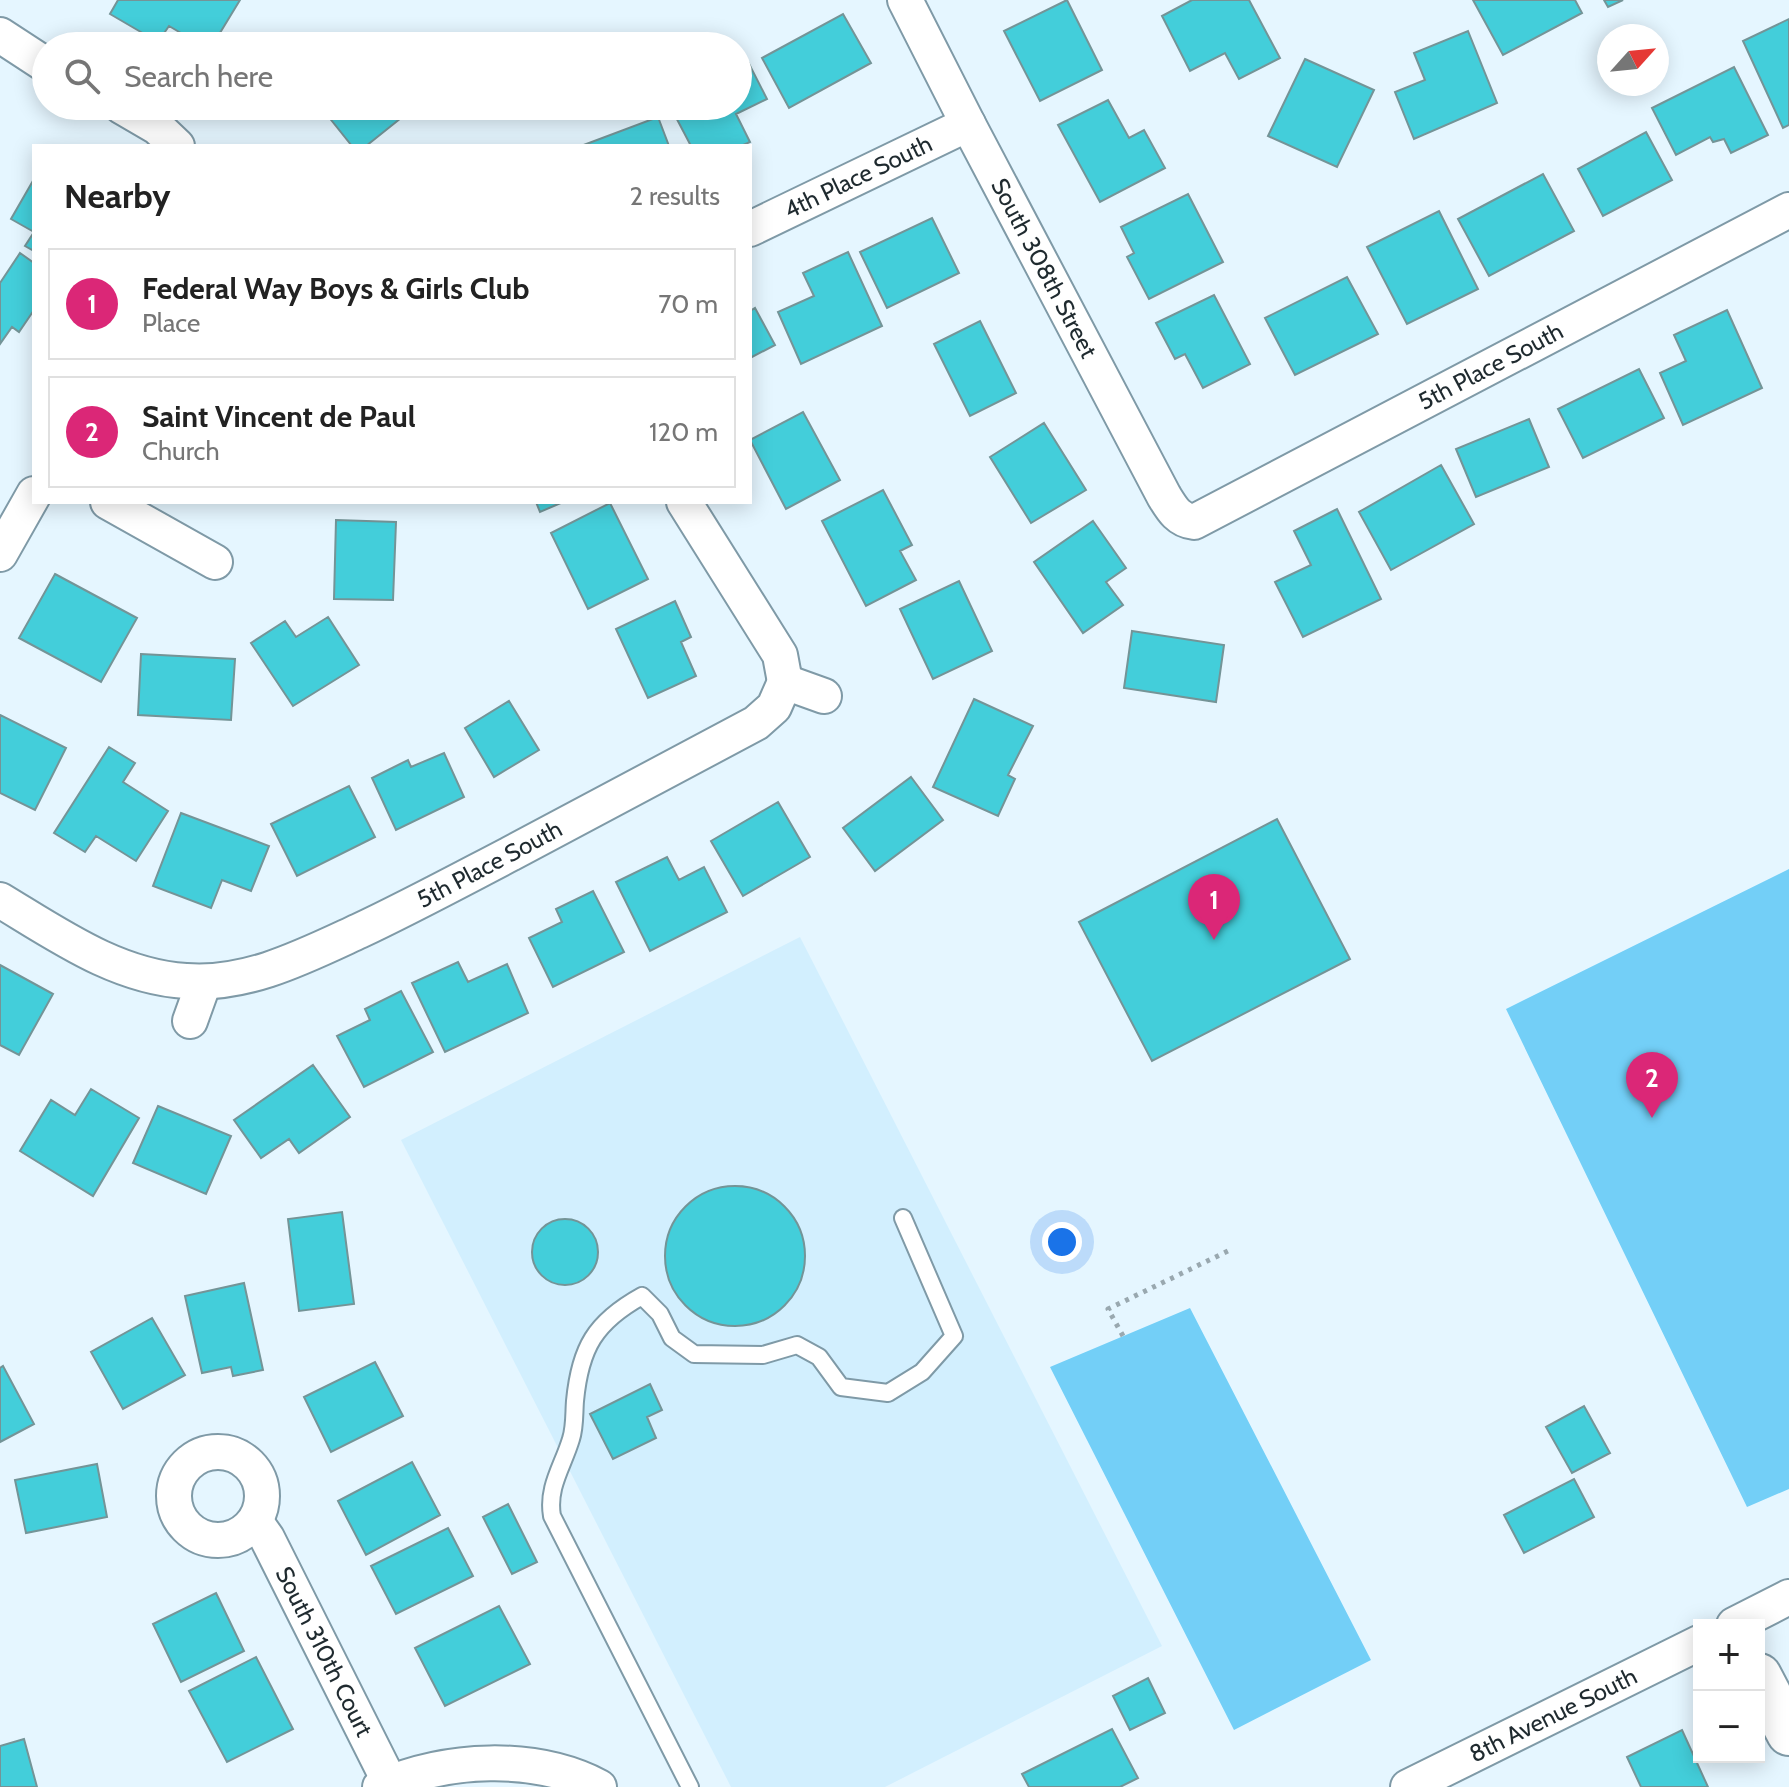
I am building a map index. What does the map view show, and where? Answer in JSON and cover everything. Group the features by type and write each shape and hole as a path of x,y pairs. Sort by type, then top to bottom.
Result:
{"street":[{"name":"South 308th Street","path":"905,0 1171,507 1180,517 1194,522"},
{"path":"0,35 32,56"},
{"path":"145,120 175,144"},
{"name":"4th Place South","path":"752,228 968,124"},
{"name":"5th Place South","path":"1194,522 1789,210"},
{"path":"0,554 32,498"},
{"path":"112,504 215,562"},
{"path":"685,504 780,655 785,682 824,696"},
{"name":"5th Place South","path":"0,900 60,937 115,964 169,980 204,982 265,971 417,903 756,723 774,707 785,682"},
{"path":"190,1021 204,982"},
{"name":"South 310th Court","path":"255,1521 267,1538 385,1785"},
{"path":"1746,1619 1789,1597"},
{"name":"8th Avenue South","path":"1408,1787 1693,1646"},
{"path":"1765,1687 1789,1733"},
{"path":"385,1785 451,1768 496,1763 560,1770 599,1787"}],"lane":[{"path":"690,1787 552,1516 549,1499 572,1436 580,1367 593,1335 616,1310 642,1296 660,1314 672,1338 694,1354 763,1355 797,1345 819,1357 841,1387 888,1393 922,1372 954,1336 903,1218"}],"path":[{"path":"1123,1336 1108,1309 1230,1250"}],"shaded area":[{"path":"1789,869 1789,1489 1747,1507 1506,1009"},
{"path":"800,937 1162,1646 885,1787 731,1787 401,1140"},
{"path":"1190,1308 1371,1660 1234,1730 1050,1367"}],"building":[{"path":"118,0 240,0 221,32 179,32 169,26 165,32 141,32 110,14"},
{"path":"1067,0 1102,70 1040,101 1004,31"},
{"path":"1192,0 1249,0 1280,58 1239,79 1225,53 1190,71 1162,16"},
{"path":"1473,0 1575,0 1582,13 1503,55"},
{"path":"1604,0 1623,0 1608,7"},
{"path":"843,14 871,63 789,108 762,58"},
{"path":"1789,19 1789,125 1783,128 1743,41"},
{"path":"1468,31 1497,103 1414,139 1395,92 1425,80 1414,53"},
{"path":"1305,59 1374,90 1337,167 1268,136"},
{"path":"1734,67 1768,135 1731,153 1724,139 1713,142 1710,137 1676,155 1652,108"},
{"path":"752,70 767,99 752,106"},
{"path":"1108,100 1129,138 1144,130 1165,168 1100,202 1058,125"},
{"path":"331,120 398,120 368,144 350,144"},
{"path":"650,120 659,120 668,144 586,144"},
{"path":"677,120 739,120 750,142 746,144 690,144"},
{"path":"1646,132 1672,180 1603,216 1578,169"},
{"path":"1543,174 1574,231 1489,276 1458,219"},
{"path":"32,182 32,231 11,219"},
{"path":"1188,194 1223,262 1149,299 1127,257 1134,253 1121,227"},
{"path":"1439,211 1478,289 1407,324 1367,247"},
{"path":"932,218 959,273 887,308 860,252"},
{"path":"32,235 32,250 25,246"},
{"path":"848,252 882,326 801,364 778,312 814,296 803,273"},
{"path":"20,253 32,262 32,313 19,332 12,327 0,344 0,283"},
{"path":"1347,277 1378,334 1295,375 1265,318"},
{"path":"1214,295 1250,364 1203,388 1185,354 1175,359 1156,323"},
{"path":"755,308 775,345 752,357 752,310"},
{"path":"1727,310 1762,388 1683,425 1660,373 1686,361 1674,335"},
{"path":"980,321 1016,393 970,416 934,344"},
{"path":"1639,369 1664,418 1583,458 1558,409"},
{"path":"803,412 840,480 786,509 752,439"},
{"path":"1529,419 1549,467 1476,497 1456,449"},
{"path":"1044,423 1086,490 1031,523 990,457"},
{"path":"1441,465 1474,524 1391,570 1359,512"},
{"path":"883,490 912,545 900,551 916,580 866,606 822,521"},
{"path":"537,504 558,504 540,512"},
{"path":"610,504 648,579 588,609 551,533"},
{"path":"1337,509 1381,599 1303,637 1275,582 1311,565 1294,531"},
{"path":"336,520 396,522 393,600 334,599"},
{"path":"1093,521 1126,568 1106,582 1123,605 1083,633 1034,562"},
{"path":"55,574 137,618 101,682 19,638"},
{"path":"959,581 992,651 933,679 900,609"},
{"path":"675,601 691,637 681,642 696,676 648,698 616,629"},
{"path":"328,617 359,665 293,706 251,643 285,621 296,637"},
{"path":"1132,631 1224,645 1216,702 1124,688"},
{"path":"141,654 235,659 231,720 138,715"},
{"path":"974,699 1033,726 1008,775 1015,779 998,816 933,787"},
{"path":"509,701 539,750 494,777 465,728"},
{"path":"0,715 66,748 35,810 0,793"},
{"path":"109,747 135,763 123,782 168,811 136,861 96,836 85,852 54,833"},
{"path":"444,753 464,797 396,830 372,778 408,760 411,767"},
{"path":"911,777 943,820 875,871 843,828"},
{"path":"349,786 375,837 297,876 271,824"},
{"path":"778,802 810,857 743,896 711,841"},
{"path":"181,813 269,846 251,891 222,880 211,908 153,886"},
{"path":"1277,819 1350,959 1152,1061 1079,922"},
{"path":"667,857 679,880 704,867 727,912 650,951 616,882"},
{"path":"593,891 624,952 553,987 529,938 562,922 556,909"},
{"path":"458,962 468,982 507,964 528,1013 445,1052 412,983"},
{"path":"0,965 53,994 19,1055 0,1045"},
{"path":"401,991 433,1052 364,1087 337,1036 370,1020 365,1009"},
{"path":"313,1065 350,1117 299,1153 289,1139 261,1158 234,1120"},
{"path":"91,1089 139,1118 93,1196 20,1151 51,1100 75,1115"},
{"path":"158,1106 231,1136 206,1194 133,1163"},
{"path":"735,1186 762,1191 785,1206 800,1229 805,1256 800,1283 785,1306 762,1321 735,1326 708,1321 685,1306 670,1283 665,1256 670,1229 685,1206 708,1191"},
{"path":"342,1212 354,1304 299,1311 288,1219"},
{"path":"559,1219 571,1219 583,1224 593,1234 598,1252 596,1265 583,1280 571,1285 559,1285 547,1280 537,1270 532,1258 532,1246 537,1234 547,1224"},
{"path":"244,1283 263,1370 233,1376 231,1367 202,1373 185,1296"},
{"path":"152,1318 185,1375 123,1409 91,1352"},
{"path":"375,1362 403,1416 331,1452 304,1397"},
{"path":"3,1366 34,1424 0,1442 0,1368"},
{"path":"650,1384 662,1410 647,1417 656,1438 613,1459 590,1414"},
{"path":"1584,1406 1610,1453 1572,1473 1546,1427"},
{"path":"412,1462 440,1515 366,1555 338,1501"},
{"path":"97,1464 107,1517 26,1533 15,1480"},
{"path":"1574,1479 1594,1517 1524,1553 1504,1515"},
{"path":"508,1504 537,1562 512,1574 483,1517"},
{"path":"448,1528 473,1576 396,1614 371,1566"},
{"path":"216,1593 244,1651 181,1682 153,1624"},
{"path":"499,1606 530,1664 445,1706 415,1648"},
{"path":"256,1657 293,1729 227,1762 189,1691"},
{"path":"1148,1678 1165,1713 1130,1730 1113,1696"},
{"path":"1112,1729 1138,1778 1120,1787 1029,1787 1022,1774"},
{"path":"1682,1730 1693,1754 1693,1763 1697,1763 1708,1787 1641,1787 1627,1757"},
{"path":"24,1739 37,1787 0,1787 0,1746"}],"place":[{"name":"Federal Way Boys & Girls Club","path":"1214,940"},
{"name":"Saint Vincent de Paul","path":"1652,1118"}]}
